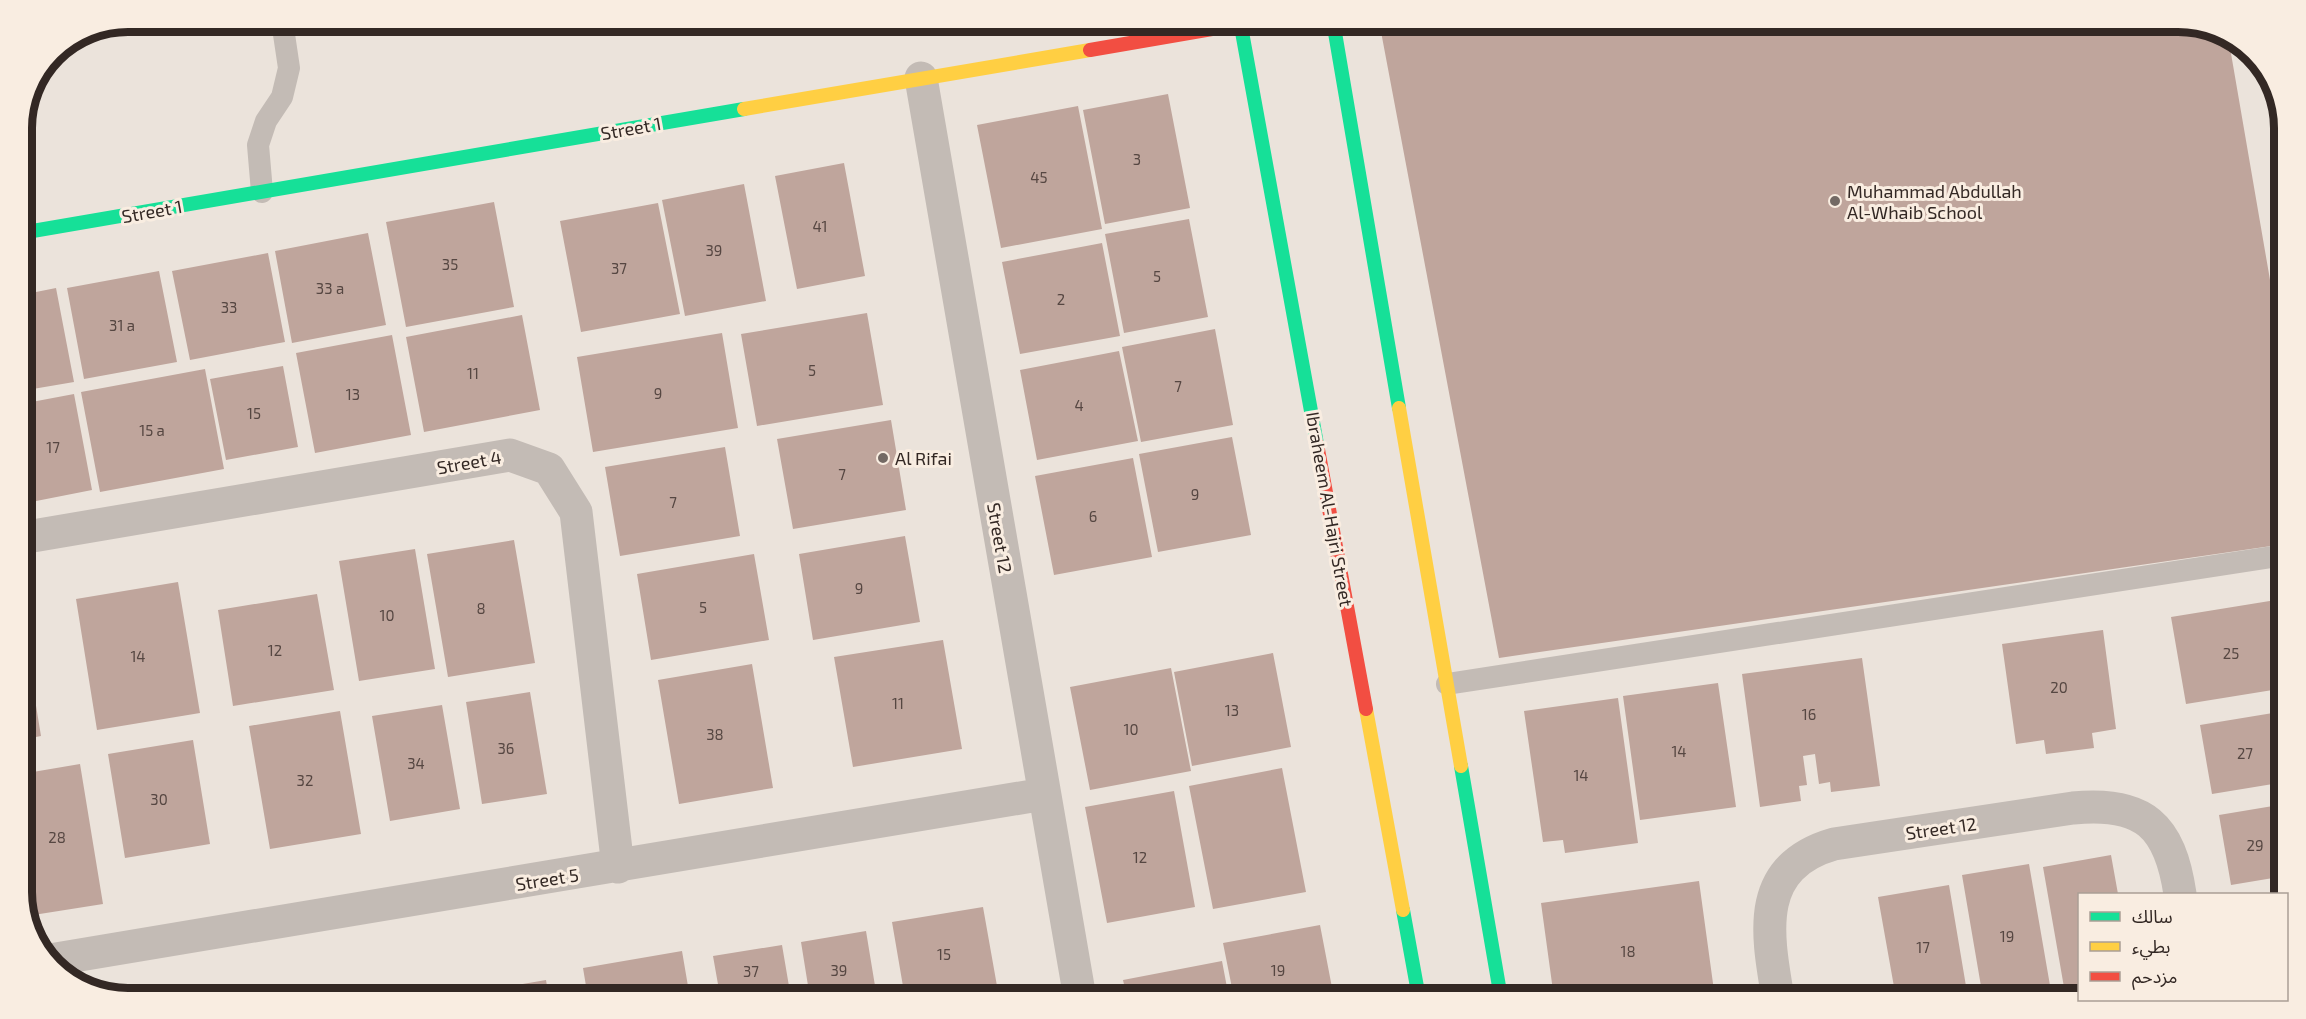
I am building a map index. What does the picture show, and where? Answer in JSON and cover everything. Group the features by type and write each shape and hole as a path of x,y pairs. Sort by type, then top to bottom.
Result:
{"main road":[{"name":"Street 1","path":"32,231 1184,32"},
{"name":"Ibraheem Al-Hajri Street","path":"1243,32 1417,988"},
{"path":"1335,32 1499,988"}],"street":[{"name":"Street 12","path":"921,78 1078,988"},
{"name":"Street 4","path":"32,536 510,455 549,469 576,512 618,867"},
{"name":"Street 5","path":"60,958 618,867 1044,794"},
{"name":"Street 12","path":"1776,988 1768,926 1773,897 1779,882 1800,857 1834,844 2073,808 2110,807 2137,813 2158,828 2169,848 2180,893"}],"lane":[{"path":"262,192 258,145 266,120 282,97 289,68 284,32"},
{"path":"1447,684 2274,557"}],"building":[{"name":"Muhammad Abdullah Al-Whaib School","path":"1381,32 2179,32 2198,33 2230,46 2274,303 2274,546 1499,658"},
{"path":"1168,94 1190,208 1105,224 1083,110"},
{"path":"1078,106 1102,229 1001,248 977,125"},
{"path":"844,163 865,276 797,289 775,176"},
{"path":"744,184 766,301 685,316 662,200"},
{"path":"494,202 514,307 406,327 386,222"},
{"path":"658,203 680,314 581,332 560,221"},
{"path":"1189,219 1208,317 1124,333 1105,234"},
{"path":"368,233 386,325 292,343 275,251"},
{"path":"1102,243 1120,336 1020,354 1002,262"},
{"path":"268,253 285,342 190,360 172,271"},
{"path":"159,271 177,362 84,379 67,288"},
{"path":"56,288 74,382 32,389 32,293"},
{"path":"867,313 883,405 757,426 741,334"},
{"path":"522,315 540,410 424,432 406,337"},
{"path":"1215,329 1233,425 1141,442 1122,347"},
{"path":"722,333 738,428 593,452 577,357"},
{"path":"392,335 411,435 315,453 296,353"},
{"path":"1119,351 1138,441 1037,460 1020,370"},
{"path":"283,366 298,447 226,460 210,379"},
{"path":"205,369 224,469 100,492 81,392"},
{"path":"74,394 92,490 32,502 32,402"},
{"path":"891,420 906,510 793,529 777,439"},
{"path":"1232,437 1251,535 1158,552 1139,454"},
{"path":"725,447 740,536 620,556 605,467"},
{"path":"1133,458 1152,557 1054,575 1035,476"},
{"path":"905,536 920,622 813,640 799,554"},
{"path":"514,540 535,663 448,677 427,554"},
{"path":"415,549 435,669 359,681 339,561"},
{"path":"754,554 769,640 651,660 637,574"},
{"path":"178,582 200,713 97,730 76,599"},
{"path":"317,594 334,690 233,706 218,610"},
{"path":"2274,600 2274,690 2186,704 2171,617"},
{"path":"2103,630 2116,729 2092,733 2094,748 2046,754 2044,740 2016,744 2002,644"},
{"path":"943,640 962,749 853,767 834,657"},
{"path":"1273,653 1291,747 1192,766 1174,672"},
{"path":"1862,658 1880,786 1831,792 1830,782 1819,784 1815,754 1803,756 1807,785 1799,786 1801,801 1760,807 1742,674"},
{"path":"752,664 773,788 679,804 658,680"},
{"path":"1171,668 1191,771 1090,790 1070,687"},
{"path":"32,681 41,736 32,738"},
{"path":"1718,683 1736,807 1640,820 1623,696"},
{"path":"530,692 547,794 482,804 466,702"},
{"path":"1618,698 1638,843 1565,853 1563,840 1543,842 1524,711"},
{"path":"442,705 460,809 390,821 372,716"},
{"path":"340,711 361,834 270,849 249,726"},
{"path":"2274,713 2274,784 2212,794 2200,725"},
{"path":"193,740 210,844 125,858 108,754"},
{"path":"80,764 103,904 34,915 32,898 32,772"},
{"path":"1282,768 1306,892 1213,909 1189,786"},
{"path":"1174,791 1195,907 1107,923 1085,807"},
{"path":"2274,806 2274,878 2231,885 2219,815"},
{"path":"2111,855 2118,893 2078,893 2078,988 2064,988 2043,867"},
{"path":"2029,864 2050,988 1981,988 1962,875"},
{"path":"1699,881 1714,988 1553,988 1541,903"},
{"path":"1949,885 1966,988 1894,988 1878,897"},
{"path":"983,907 997,986 903,988 892,922"},
{"path":"1320,925 1332,988 1232,988 1223,943"},
{"path":"866,931 875,988 808,988 801,942"},
{"path":"782,945 789,988 744,988 744,986 719,988 713,956"},
{"path":"682,951 688,988 586,988 583,968"},
{"path":"1222,961 1227,988 1125,988 1123,980"},
{"path":"546,980 547,988 499,988"}],"traffic: fast":[{"path":"1242,32 1317,444"},
{"path":"1335,32 1399,408"},
{"path":"32,231 744,109"},
{"path":"1461,766 1499,988"},
{"path":"1403,910 1417,988"}],"traffic: slow":[{"path":"744,109 1090,50"},
{"path":"1399,408 1461,766"},
{"path":"1366,709 1403,910"}],"traffic: jam":[{"path":"1090,50 1195,32"},
{"path":"1317,444 1366,709"}],"place":[{"name":"Muhammad Abdullah Al-Whaib School","path":"1835,201"},
{"name":"Al Rifai","path":"883,458"}]}
